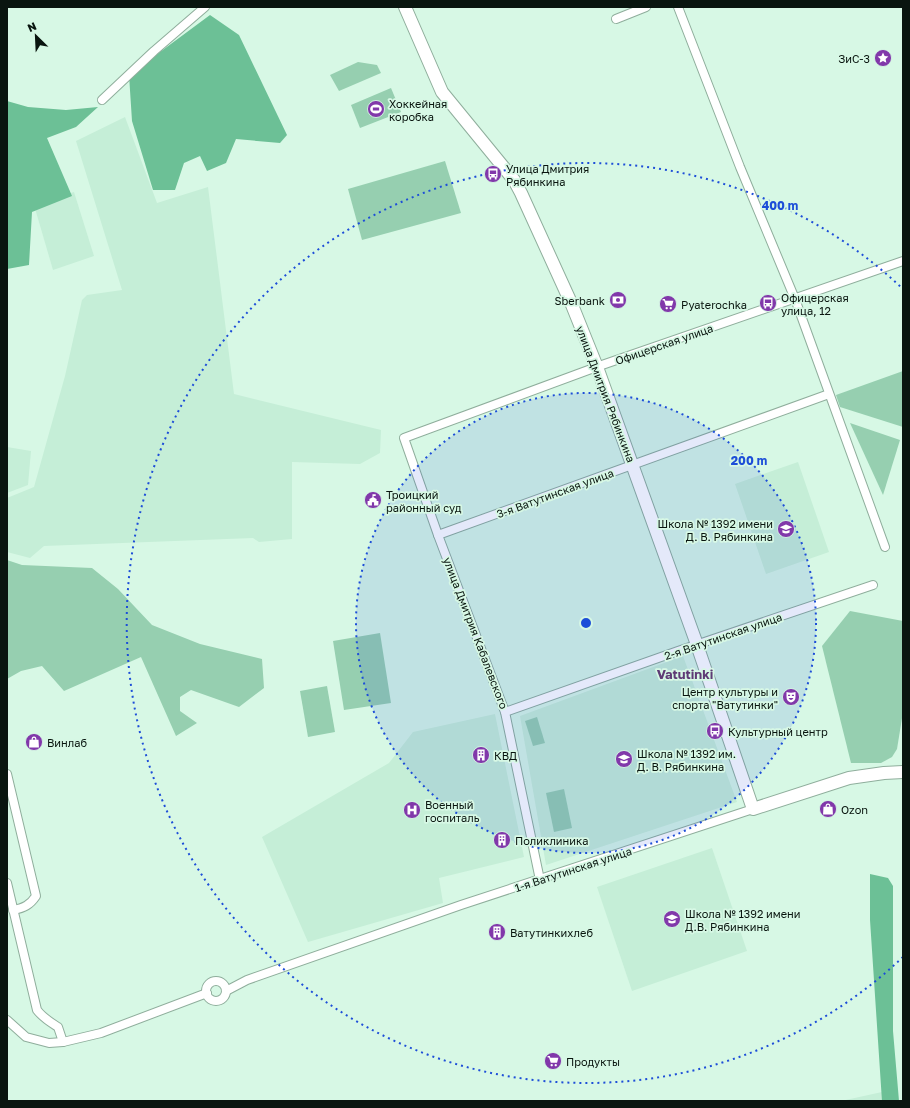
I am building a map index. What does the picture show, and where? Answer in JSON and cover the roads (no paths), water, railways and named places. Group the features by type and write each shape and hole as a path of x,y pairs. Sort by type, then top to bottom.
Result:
{"street":[{"path":"102,100 154,51 205,7"},
{"name":"улица Дмитрия Рябинкина","path":"405,7 442,92 514,180 522,193 572,305 633,464 697,644 753,809"},
{"path":"616,19 646,7"},
{"path":"678,7 740,167 795,299 885,547"},
{"name":"Офицерская улица","path":"404,438 597,367 903,261"},
{"name":"3-я Ватутинская улица","path":"438,535 829,394"},
{"name":"улица Дмитрия Кабалевского","path":"404,438 438,535 505,712 540,880"},
{"name":"2-я Ватутинская улица","path":"505,712 697,644 873,585"},
{"name":"1-я Ватутинская улица","path":"226,991 247,980 449,909 753,809 849,778 903,772"},
{"path":"7,774 36,896 32,902 24,908 14,910"},
{"path":"7,883 37,1010 41,1016 58,1027 63,1042"},
{"name":"1-я Ватутинская улица","path":"222,982 247,980"},
{"path":"215,981 222,982 226,991 223,998 217,1000 211,999 207,993 207,987 215,981"},
{"path":"7,1020 26,1037 49,1043 63,1042 101,1033 207,993"}],"place":[{"name":"ЗиС-3","path":"883,58"},
{"name":"Хоккейная коробка","path":"376,109"},
{"name":"Улица Дмитрия Рябинкина","path":"493,174"},
{"name":"Sberbank","path":"618,300"},
{"name":"Офицерская улица, 12","path":"768,303"},
{"name":"Pyaterochka","path":"668,304"},
{"name":"Троицкий районный суд","path":"373,500"},
{"name":"Школа № 1392 имени Д. В. Рябинкина","path":"786,529"},
{"name":"Центр культуры и спорта \"Ватутинки\"","path":"791,697"},
{"name":"Культурный центр","path":"715,731"},
{"name":"Винлаб","path":"34,742"},
{"name":"КВД","path":"481,755"},
{"name":"Школа № 1392 им. Д. В. Рябинкина","path":"624,759"},
{"name":"Ozon","path":"828,809"},
{"name":"Военный госпиталь","path":"412,810"},
{"name":"Поликлиника","path":"502,840"},
{"name":"Школа № 1392 имени Д.В. Рябинкина","path":"672,919"},
{"name":"Ватутинкихлеб","path":"497,932"},
{"name":"Продукты","path":"553,1061"}],"district":[{"name":"Vatutinki","path":"685,674"}]}
